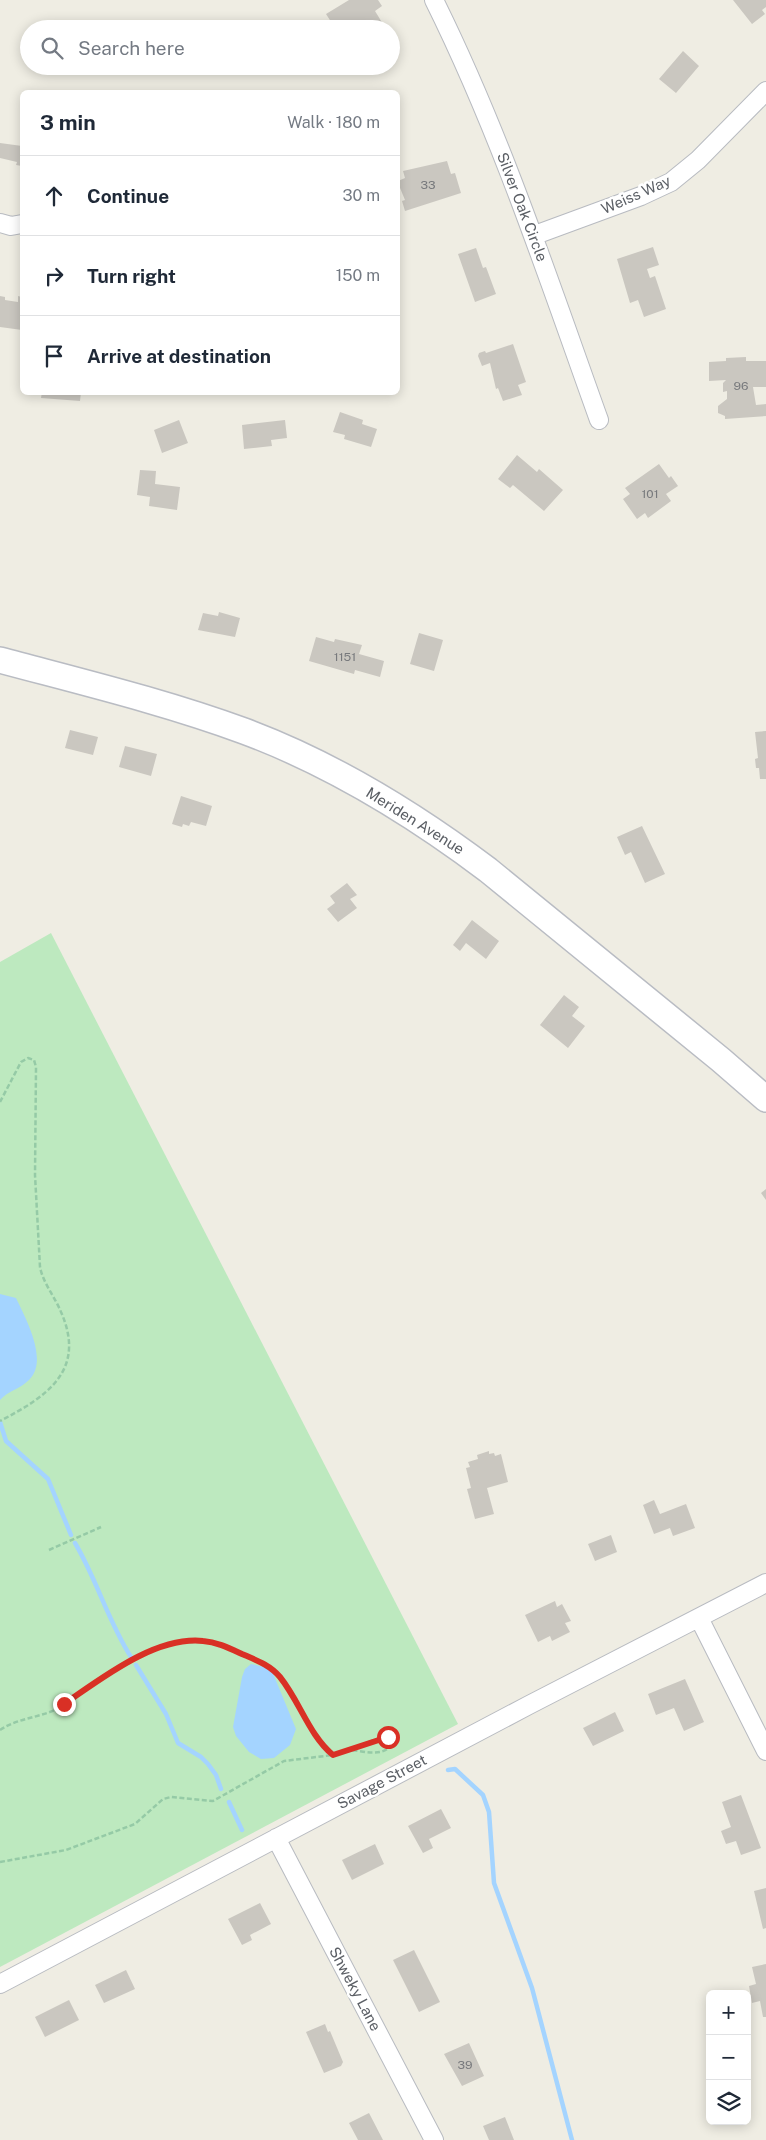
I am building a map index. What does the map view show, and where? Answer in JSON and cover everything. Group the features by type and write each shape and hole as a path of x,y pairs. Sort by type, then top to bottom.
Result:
{"main road":[{"name":"Meriden Avenue","path":"0,660 157,703 246,732 358,785 452,843 488,870 766,1099"}],"street":[{"name":"Silver Oak Circle","path":"434,0 468,69 535,236 599,420"},
{"name":"Weiss Way","path":"535,236 641,196 672,182 698,160 766,91"},
{"path":"0,223 11,226 20,224"},
{"name":"Savage Street","path":"0,1984 766,1583"},
{"path":"699,1618 766,1751"},
{"name":"Shweky Lane","path":"276,1838 434,2140"}],"path":[{"path":"0,1102 21,1062 28,1058 34,1060 34,1166 39,1260 44,1279 65,1322 70,1344 66,1365 49,1390 35,1402 0,1421"},
{"path":"49,1550 101,1527"},
{"path":"0,1730 20,1720 57,1709 143,1655 178,1642 201,1641 224,1646 265,1664 281,1678 318,1740 333,1755"},
{"path":"0,1862 66,1850 135,1824 163,1799 172,1797 213,1801 284,1761 333,1755 384,1736 391,1739 393,1743 387,1750 380,1752 347,1750"}],"green space":[{"path":"51,933 458,1724 0,1967 0,962"}],"water":[{"path":"0,1294 16,1298 34,1340 37,1362 35,1372 29,1380 0,1400"},
{"path":"251,1664 265,1667 272,1671 296,1729 290,1745 274,1758 261,1759 249,1752 236,1736 233,1727 242,1677 245,1669"}],"building":[{"path":"349,0 378,0 382,6 375,11 380,20 330,20 326,14"},
{"path":"733,0 766,0 766,7 762,10 765,14 752,24"},
{"path":"683,51 699,66 676,93 659,79"},
{"path":"0,143 20,146 20,166 16,165 17,162 0,158"},
{"path":"447,161 451,174 455,173 461,193 405,211 402,201 405,200 400,188 400,180 405,178 403,171"},
{"path":"653,247 659,265 647,269 650,278 655,276 666,309 644,317 638,300 630,303 617,259"},
{"path":"476,248 483,268 486,267 496,294 475,302 458,254"},
{"path":"0,296 5,297 5,300 18,302 18,296 20,296 20,330 0,327"},
{"path":"513,344 526,382 518,385 522,395 503,401 498,388 496,389 490,363 482,366 478,356 479,353 485,351 486,353"},
{"path":"746,357 746,361 766,361 766,387 753,387 756,405 766,404 766,416 725,419 725,416 718,413 718,406 727,399 727,391 723,392 723,383 726,380 709,381 709,362 726,361 726,358"},
{"path":"42,395 81,395 80,401 41,398"},
{"path":"340,412 363,420 362,424 377,429 371,447 344,439 345,435 333,432"},
{"path":"179,420 188,443 162,453 154,430"},
{"path":"285,420 287,438 271,440 272,446 244,449 242,425"},
{"path":"517,455 537,472 539,469 563,490 544,511 513,485 510,488 498,479"},
{"path":"659,464 669,478 671,476 678,486 666,494 671,501 648,518 645,513 637,519 623,499 630,494 625,488"},
{"path":"140,470 156,471 155,484 180,487 177,510 149,506 150,497 137,495"},
{"path":"219,612 240,618 235,637 198,630 203,613 218,616"},
{"path":"419,633 443,640 434,671 410,664"},
{"path":"316,637 334,642 335,639 362,645 359,654 384,661 380,677 355,670 354,674 309,661"},
{"path":"70,730 98,737 93,755 65,748"},
{"path":"766,731 766,779 760,779 759,768 756,768 755,759 758,758 755,732"},
{"path":"125,746 157,754 151,776 119,767"},
{"path":"181,796 212,806 206,826 191,822 189,826 183,824 182,827 172,824"},
{"path":"642,826 665,874 645,883 631,852 625,855 617,837"},
{"path":"347,883 357,895 350,899 357,908 338,922 327,909 335,903 330,896"},
{"path":"472,920 499,941 486,959 466,943 460,951 453,945"},
{"path":"564,995 579,1007 572,1016 585,1026 568,1048 540,1025"},
{"path":"766,1189 766,1200 761,1193"},
{"path":"489,1451 489,1454 494,1453 495,1456 501,1454 508,1482 487,1488 494,1514 475,1519 467,1489 471,1488 466,1468 470,1467 468,1462 478,1459 477,1455"},
{"path":"654,1500 660,1514 686,1504 695,1528 673,1536 670,1528 654,1534 643,1505"},
{"path":"611,1535 617,1552 595,1561 588,1544"},
{"path":"555,1601 557,1607 562,1604 571,1621 565,1623 570,1632 552,1641 550,1636 538,1642 525,1615"},
{"path":"685,1679 704,1722 684,1731 674,1708 656,1715 648,1694"},
{"path":"615,1712 624,1731 593,1746 583,1728"},
{"path":"741,1795 761,1848 741,1855 736,1841 726,1844 721,1831 731,1827 722,1802"},
{"path":"441,1809 451,1828 429,1839 433,1848 423,1853 408,1826"},
{"path":"375,1844 384,1864 352,1880 342,1860"},
{"path":"766,1888 766,1928 763,1929 754,1891"},
{"path":"260,1903 271,1924 250,1935 252,1940 242,1945 228,1919"},
{"path":"414,1950 440,2002 419,2012 393,1960"},
{"path":"766,1964 766,2017 763,2017 760,2001 752,2003 749,1986 756,1984 752,1967"},
{"path":"126,1970 135,1989 104,2003 95,1985"},
{"path":"69,2000 79,2020 45,2037 35,2017"},
{"path":"325,2024 328,2032 330,2031 343,2062 341,2066 324,2073 306,2032"},
{"path":"469,2043 484,2076 462,2086 444,2054"},
{"path":"369,2113 383,2140 358,2140 349,2123"},
{"path":"505,2117 514,2140 489,2140 483,2126"}],"waterway":[{"path":"0,1422 6,1441 48,1479 71,1535"},
{"path":"75,1543 131,1657"},
{"path":"136,1665 166,1714 178,1743 201,1757 208,1764 216,1775 221,1789"},
{"path":"448,1770 455,1769 483,1795 489,1812 494,1883 532,1988 572,2140"},
{"path":"229,1802 242,1830"}],"route":[{"path":"64,1704 143,1655 178,1642 201,1641 224,1646 272,1668 299,1705 322,1746 333,1755 384,1736 388,1737"}]}
